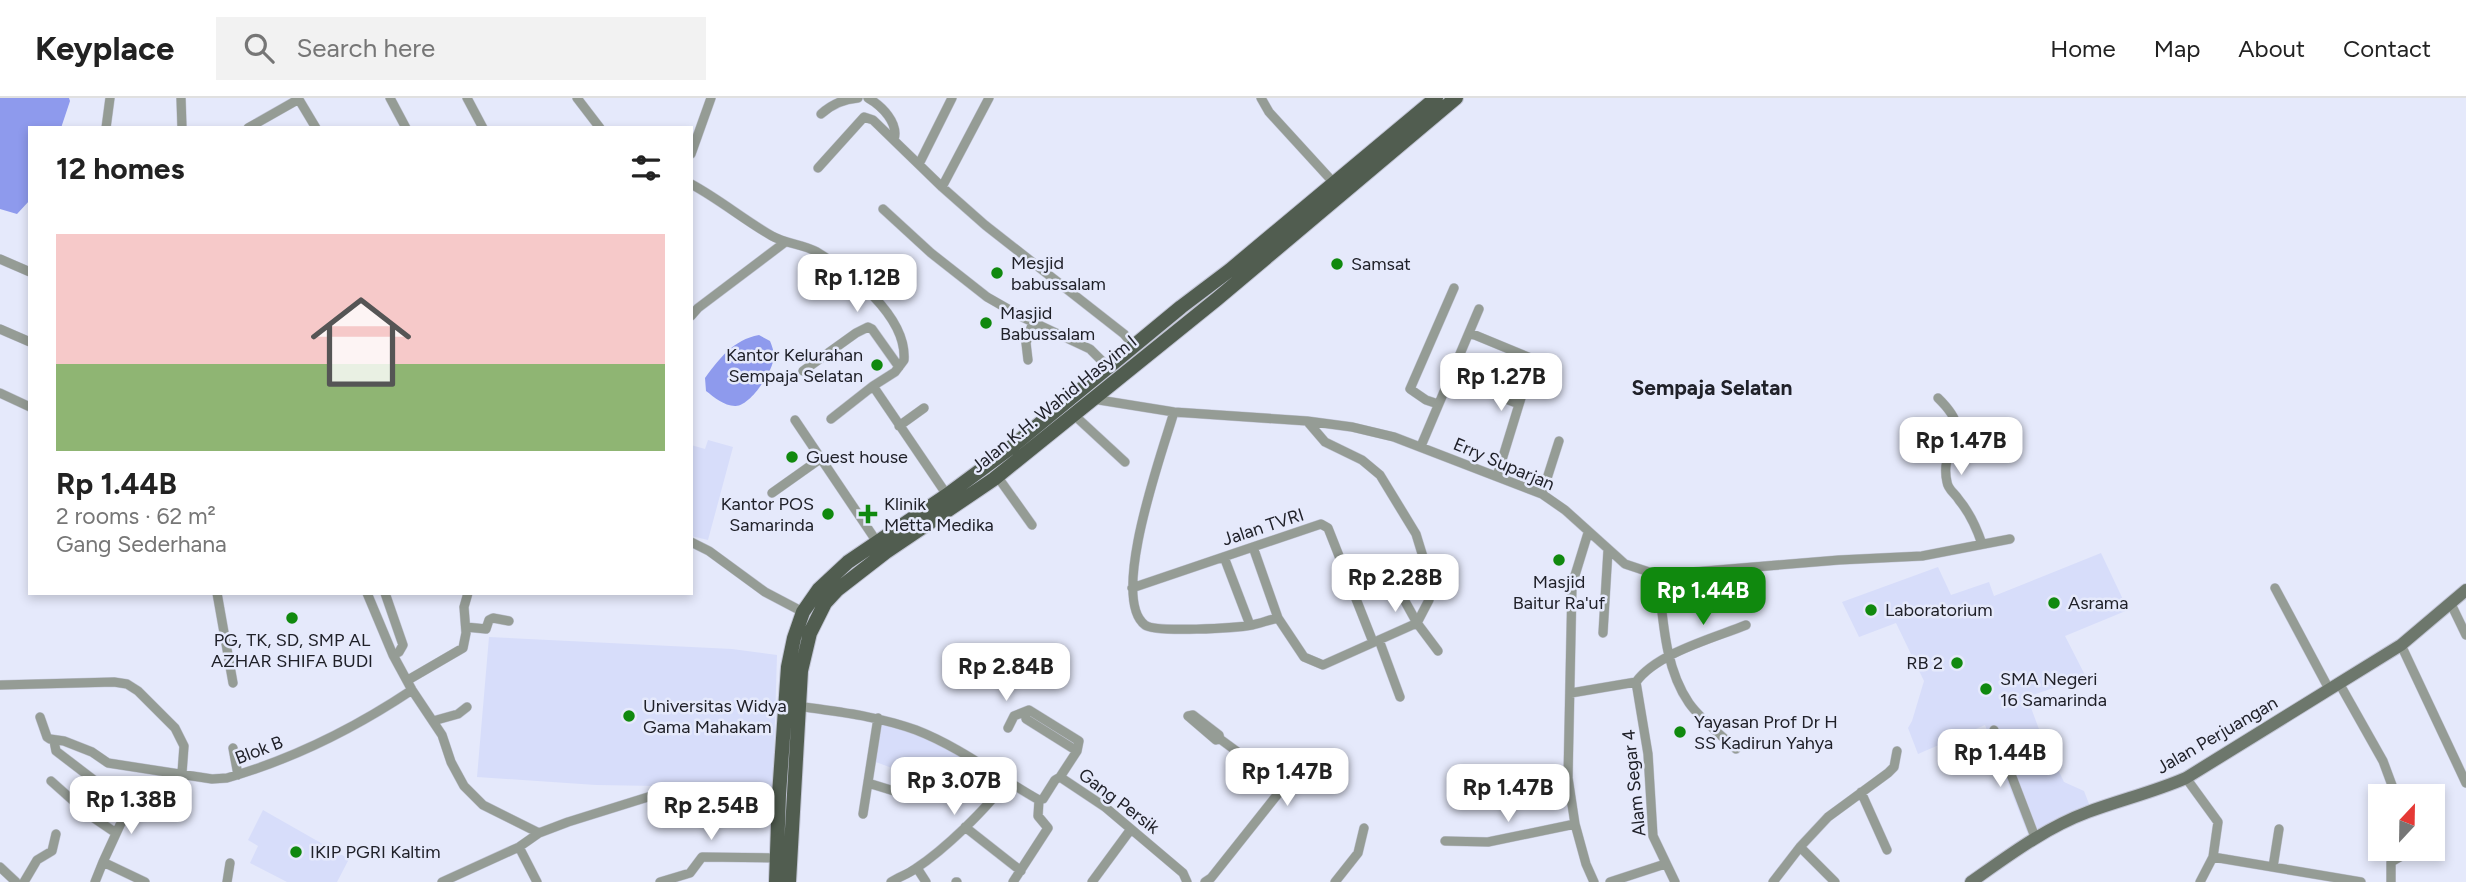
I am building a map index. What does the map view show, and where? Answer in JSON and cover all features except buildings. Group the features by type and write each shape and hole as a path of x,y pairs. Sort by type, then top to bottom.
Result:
{"main road":[{"name":"Jalan K.H. Wahid Hasyim I","path":"776,882 779,795 795,669 804,653 816,617 837,590 895,545 998,476 1211,294 1333,182 1436,98"},
{"name":"Jalan K.H. Wahid Hasyim I","path":"789,882 798,706 794,638 803,612 819,589 848,562 947,495 1135,348 1211,294 1456,98"}],"street":[{"path":"106,126 110,98"},
{"path":"181,98 182,126"},
{"path":"251,126 299,98 315,126"},
{"path":"390,98 405,126"},
{"path":"467,98 482,126"},
{"path":"578,98 599,126"},
{"path":"693,148 711,98"},
{"path":"821,114 845,99 858,98"},
{"path":"868,98 878,103 887,114 895,127 894,140"},
{"path":"919,164 952,98"},
{"path":"942,187 989,98"},
{"path":"1261,98 1269,113 1333,182"},
{"path":"818,168 864,117 873,120 985,225 1125,334 1135,348"},
{"path":"693,185 783,243 816,251 851,276 883,306 902,338 905,349 900,367 831,419"},
{"path":"883,209 931,253 987,297 1090,349 1110,368"},
{"path":"694,308 783,243"},
{"path":"0,259 28,271"},
{"path":"1438,404 1410,389 1454,288"},
{"path":"1421,446 1479,309"},
{"path":"1028,360 1026,343 1032,322"},
{"path":"803,371 868,327 900,367"},
{"path":"0,329 28,341"},
{"path":"1470,333 1533,359 1497,476"},
{"path":"1450,377 1519,404"},
{"path":"873,386 947,495"},
{"path":"0,393 28,406"},
{"name":"Erry Suparjan","path":"1091,398 1174,412 1307,421 1352,427 1394,437 1542,494 1565,510 1629,567 1658,575 1922,556 2010,539"},
{"path":"1938,398 1953,413 1958,429 1958,436 1944,465 1947,486 1959,500 1982,544"},
{"path":"899,426 924,408"},
{"path":"1174,412 1152,480 1135,554 1132,588 1136,611 1142,623 1147,627 1209,628 1250,625 1278,618"},
{"path":"1073,414 1125,462"},
{"path":"794,420 877,542"},
{"path":"1253,547 1278,618 1304,657 1313,662 1323,664 1417,624 1429,600 1429,573 1416,534 1380,475 1362,460 1325,442 1307,421"},
{"path":"1542,494 1559,441"},
{"path":"772,492 820,458"},
{"path":"998,476 1032,525"},
{"name":"Jalan TVRI","path":"1132,588 1324,525 1328,528 1350,584 1401,696"},
{"path":"1588,533 1572,585 1572,693 1568,778 1575,824 1594,882"},
{"path":"693,543 709,551 765,592 803,612"},
{"path":"1603,633 1608,550"},
{"path":"1224,556 1250,625"},
{"path":"1350,584 1381,575 1391,576 1417,624 1438,651"},
{"path":"1658,575 1676,680 1690,704 1736,749"},
{"path":"2276,588 2382,761 2391,784"},
{"name":"Jalan Perjuangan","path":"1971,882 2035,837 2086,812 2162,789 2186,778 2401,645 2466,590"},
{"path":"217,595 233,683"},
{"path":"368,595 393,655 442,735 451,762 464,786 483,805 539,833"},
{"path":"386,595 402,645 399,652 393,655"},
{"path":"467,595 464,607 466,627 486,629 489,620 493,618 509,621"},
{"path":"2451,604 2466,635"},
{"path":"1572,693 1637,680 1670,656 1746,625"},
{"name":"Blok B","path":"54,741 64,741 113,764 212,779 238,775 329,739 374,715 410,685 463,648 466,627"},
{"path":"2401,645 2466,783"},
{"name":"Alam Segar 4","path":"1637,680 1648,754 1653,836 1675,882"},
{"path":"0,685 114,682 127,684 138,691 175,728 184,746 182,773"},
{"path":"798,706 878,718 916,730 949,746 1038,800 1038,816 1048,828 1013,882"},
{"path":"433,721 458,714 467,707"},
{"path":"1009,728 1014,716 1029,710 1079,741 1077,751 1060,777"},
{"path":"40,717 47,737 54,741 56,751 103,787 90,815"},
{"path":"863,814 878,718"},
{"path":"1994,730 2035,837"},
{"path":"1205,882 1281,790 1277,780 1220,739"},
{"path":"233,748 238,775"},
{"path":"1773,882 1828,817 1894,767 1897,751"},
{"name":"Gang Persik","path":"1038,800 1042,799 1060,777 1105,807 1183,873 1187,882"},
{"path":"2186,778 2218,822 2213,858 2200,882"},
{"path":"891,882 917,868 965,827 996,796 1007,780"},
{"path":"51,781 90,815 116,833"},
{"path":"868,783 907,795"},
{"path":"1861,792 1887,850"},
{"path":"442,882 519,847 539,833 648,797 680,793 779,795"},
{"path":"95,882 116,833 136,799"},
{"path":"1445,841 1488,842 1575,824"},
{"path":"965,827 1021,871"},
{"path":"1335,882 1358,853 1364,828"},
{"path":"1092,882 1131,829"},
{"path":"2273,867 2279,829"},
{"path":"24,882 37,860 52,851 56,834"},
{"path":"519,847 537,882"},
{"path":"1800,847 1835,882"},
{"path":"660,882 690,873 702,857 777,858"},
{"path":"2213,858 2273,867 2324,879 2361,882"},
{"path":"2391,882 2393,861"},
{"path":"103,862 145,882"},
{"path":"227,882 230,863"},
{"path":"1610,882 1665,864"},
{"path":"0,867 16,882"},
{"path":"917,868 926,882"}],"shaded area":[{"path":"708,440 733,447 708,540 693,536 693,446 705,449"},
{"name":"SMA Negeri 16 Samarinda","path":"2101,553 2128,610 2065,636 2086,677 2027,697 2064,782 2084,791 2091,809 2029,837 1985,725 1918,754 1908,728 1924,681 1896,623 1859,637 1842,602 1938,567 1951,595 1989,582 1994,596"},
{"name":"Universitas Widya Gama Mahakam","path":"489,637 732,649 777,655 773,788 596,785 477,777"},
{"path":"879,721 914,732 968,759 952,786 914,769 911,775 873,761"},
{"name":"IKIP PGRI Kaltim","path":"263,810 349,859 337,882 287,882 250,863 258,846 248,840"}],"water":[{"path":"0,98 69,98 62,126 28,126 28,202 17,214 0,209"},
{"path":"759,335 770,341 774,357 765,379 754,395 741,405 731,406 706,391 705,378 722,357 742,341"}],"place":[{"name":"Samsat","path":"1337,264"},
{"name":"Mesjid babussalam","path":"997,273"},
{"name":"Masjid Babussalam","path":"986,323"},
{"name":"Kantor Kelurahan Sempaja Selatan","path":"877,365"},
{"name":"Guest house","path":"792,457"},
{"name":"Kantor POS Samarinda","path":"828,514"},
{"name":"Klinik Metta Medika","path":"868,514"},
{"name":"Masjid Baitur Ra'uf","path":"1559,560"},
{"name":"Asrama","path":"2054,603"},
{"name":"Laboratorium","path":"1871,610"},
{"name":"PG, TK, SD, SMP AL AZHAR SHIFA BUDI","path":"292,618"},
{"name":"RB 2","path":"1957,663"},
{"name":"SMA Negeri 16 Samarinda","path":"1986,689"},
{"name":"Universitas Widya Gama Mahakam","path":"629,716"},
{"name":"Yayasan Prof Dr H SS Kadirun Yahya","path":"1680,732"},
{"name":"IKIP PGRI Kaltim","path":"296,852"}],"district":[{"name":"Sempaja Selatan","path":"1712,388"}]}
